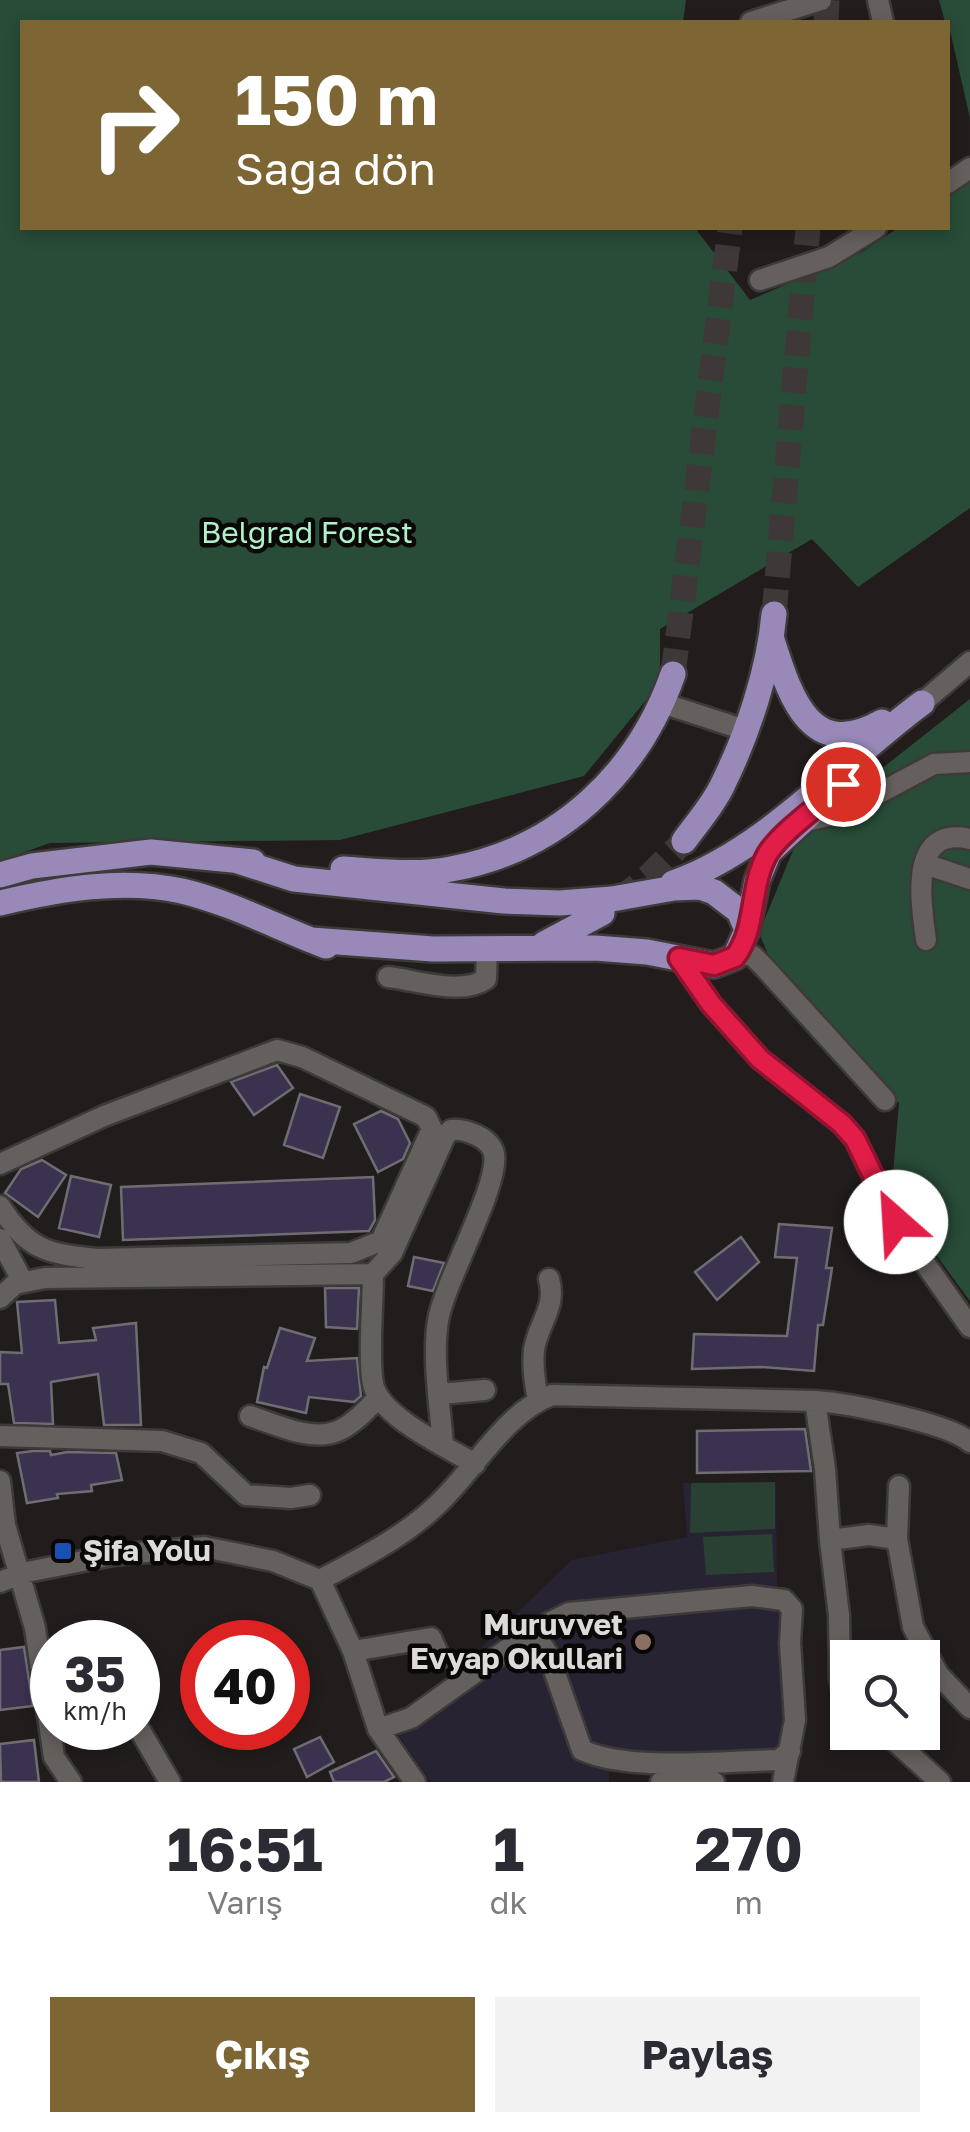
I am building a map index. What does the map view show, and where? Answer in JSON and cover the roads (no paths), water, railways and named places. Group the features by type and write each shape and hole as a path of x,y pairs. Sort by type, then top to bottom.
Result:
{"main road":[{"path":"684,841 722,787 745,730 772,640 774,614"},
{"path":"772,640 794,703 804,717 821,729 839,735 864,733 922,703"},
{"path":"0,875 52,864 151,852 412,873 450,870 522,848 578,814 603,790 641,742 672,674"},
{"path":"0,903 66,888 137,886 168,889 241,911 311,940 433,948 647,952 724,964 743,941 757,882 769,852 886,745 922,703"},
{"path":"640,895 706,868 753,840 922,703"},
{"path":"238,861 294,878 504,901 560,903 700,888 714,892 739,911 743,941"},
{"path":"540,947 602,913"}],"street":[{"path":"756,20 821,0"},
{"path":"760,280 829,257 873,230"},
{"path":"922,703 970,662"},
{"path":"662,703 745,730"},
{"path":"801,822 842,813 934,764 970,762"},
{"path":"926,940 922,909 928,851 939,840 958,836 970,839"},
{"path":"925,864 970,879"},
{"path":"743,941 885,1100"},
{"path":"388,977 467,987 480,984 486,979 486,948"},
{"path":"679,958 711,1004 760,1059 842,1124 855,1139 896,1222 970,1327"},
{"path":"0,1164 104,1116 277,1050 302,1056 430,1121 432,1128 381,1241 351,1252 229,1266 44,1278 15,1284 0,1298"},
{"path":"442,1444 437,1325 496,1157 484,1139 461,1128 445,1136 392,1253 373,1274 373,1384 393,1414 442,1444 476,1464"},
{"path":"0,1206 25,1239 70,1257 373,1274"},
{"path":"0,1240 23,1282"},
{"path":"538,1400 534,1348 549,1315 549,1279"},
{"path":"440,1394 486,1390"},
{"path":"320,1580 404,1533 438,1504 526,1408 552,1395 847,1404 948,1430 970,1442"},
{"path":"250,1416 306,1434 325,1434 338,1432 379,1398"},
{"path":"815,1401 825,1468 839,1640"},
{"path":"0,1436 162,1441 200,1453 246,1495 310,1495"},
{"path":"0,1481 2,1525 22,1574 33,1620"},
{"path":"898,1486 897,1539 913,1627 938,1674 970,1708"},
{"path":"830,1540 870,1534 897,1539"},
{"path":"0,1582 113,1555 204,1548 274,1561 320,1580 354,1650 378,1729 415,1782"},
{"path":"378,1729 411,1718 533,1631 569,1613 752,1596 784,1600 792,1609 795,1720 783,1782"},
{"path":"533,1631 549,1656 582,1750 600,1758 642,1762 779,1760 790,1751"},
{"path":"354,1650 431,1638 440,1658"},
{"path":"53,1750 71,1782"},
{"path":"151,1750 170,1782"},
{"path":"905,1750 940,1782"},
{"path":"661,1782 714,1782"}],"tunnel":[{"path":"826,20 827,0"},
{"path":"673,674 730,230"},
{"path":"774,614 808,230"},
{"path":"618,901 684,841"}],"place":[{"name":"Şifa Yolu","path":"63,1551"},
{"name":"Muruvvet Evyap Okullari","path":"643,1642"}],"park label":[{"name":"Belgrad Forest","path":"307,533"}]}
